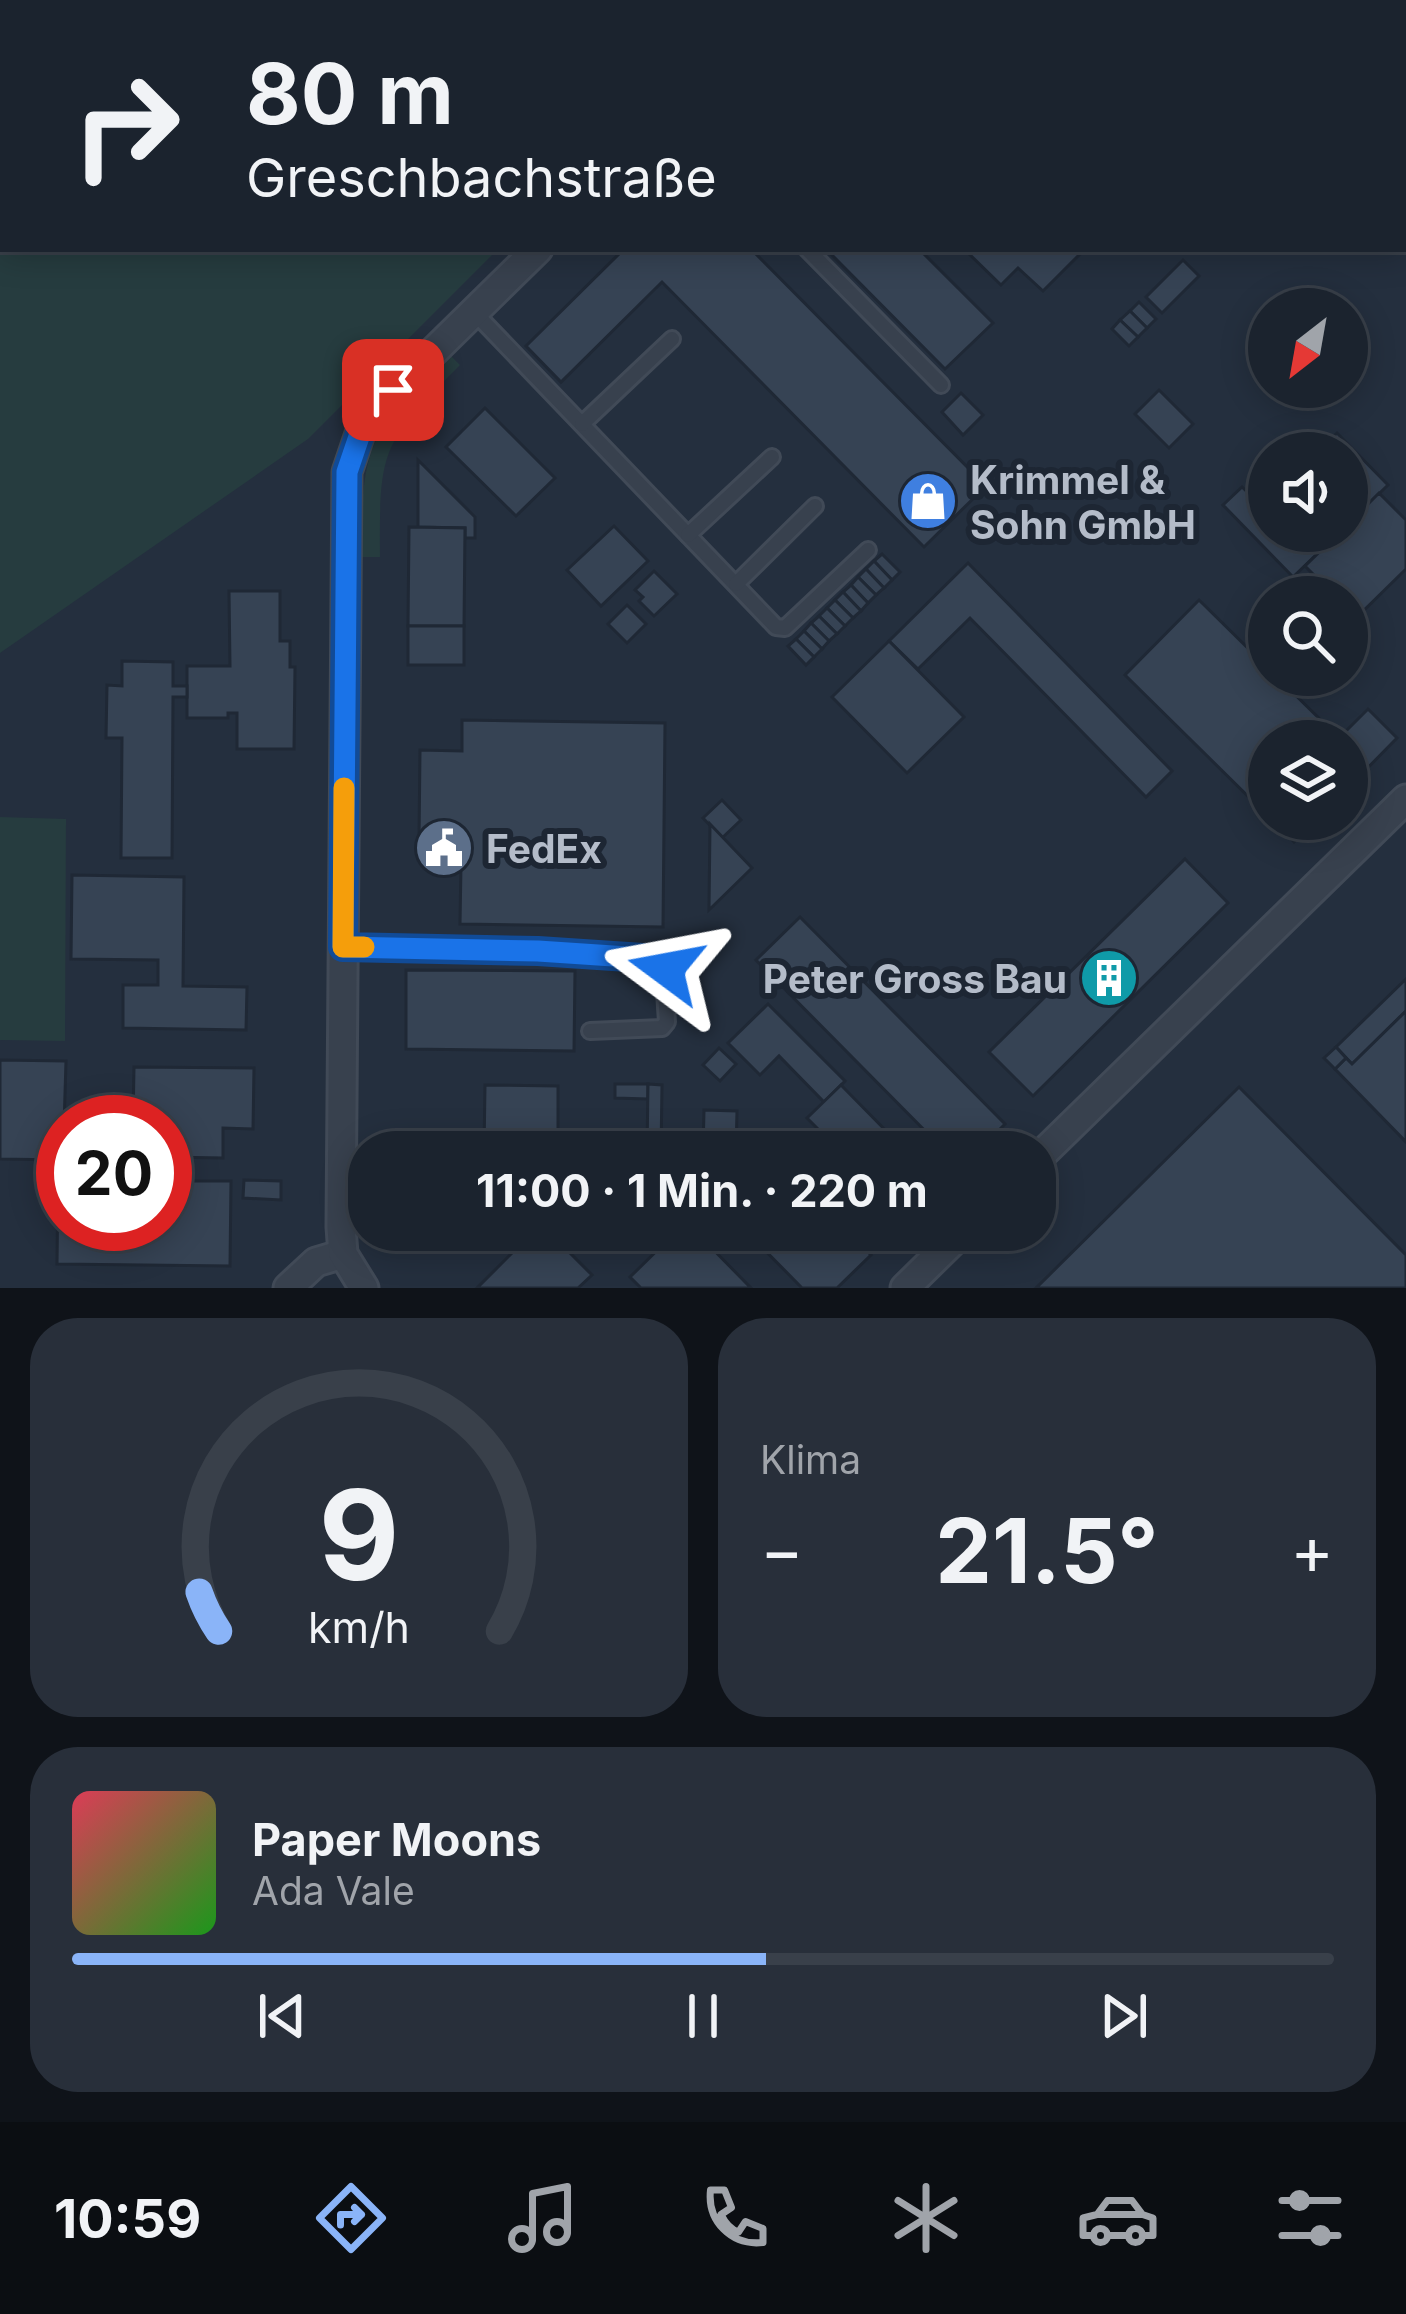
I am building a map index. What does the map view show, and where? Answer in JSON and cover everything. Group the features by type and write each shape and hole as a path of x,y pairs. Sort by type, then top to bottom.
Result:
{"street":[{"path":"364,1288 343,1254 347,472 364,422 535,252"},
{"path":"1056,1141 1406,799"},
{"path":"905,1288 943,1251"},
{"path":"288,1288 316,1262 343,1254"}],"lane":[{"path":"810,252 941,385"},
{"path":"474,312 776,627 785,628 868,550"},
{"path":"583,424 672,339"},
{"path":"688,535 772,457"},
{"path":"736,584 815,506"},
{"path":"343,947 578,953 663,961 667,1022 662,1028 590,1031"}],"green space":[{"path":"0,252 495,252 308,439 0,653"},
{"path":"448,353 460,365 415,412 391,449 381,491 380,557 361,557 364,488 375,442 401,403"},
{"path":"0,817 66,819 65,1041 0,1040"}],"building":[{"path":"621,252 754,252 986,486 924,547 662,282 561,382 526,346"},
{"path":"829,252 922,252 993,323 945,369"},
{"path":"967,252 1082,252 1043,291 1018,268 1001,285"},
{"path":"1183,260 1199,276 1162,313 1146,297"},
{"path":"1139,302 1156,319 1147,328 1130,311"},
{"path":"1130,311 1147,328 1138,337 1120,320"},
{"path":"1120,320 1138,337 1129,346 1112,329"},
{"path":"1159,390 1193,424 1169,448 1135,414"},
{"path":"961,393 983,415 963,435 942,412"},
{"path":"485,408 555,478 516,516 446,447"},
{"path":"418,460 475,517 475,538 465,538 465,528 418,527"},
{"path":"1368,465 1388,485 1368,505"},
{"path":"1242,487 1248,493 1248,531 1223,505"},
{"path":"1379,493 1406,520 1406,569 1368,606 1368,576 1315,576 1305,566 1319,552 1368,552 1368,504"},
{"path":"614,526 648,561 601,606 567,570"},
{"path":"409,527 465,528 464,626 408,626"},
{"path":"1269,552 1319,552 1294,576"},
{"path":"882,554 900,572 892,580 874,561"},
{"path":"874,561 892,580 884,588 866,569"},
{"path":"968,563 1172,771 1146,797 970,618 918,669 889,641"},
{"path":"866,569 884,588 876,595 858,577"},
{"path":"654,571 677,594 654,616 635,590"},
{"path":"858,577 876,595 868,603 851,585"},
{"path":"851,585 868,603 861,611 843,592"},
{"path":"229,591 280,591 280,641 290,641 290,667 295,667 294,749 237,749 237,713 228,713 228,718 187,718 187,666 230,666"},
{"path":"843,592 861,611 853,618 835,600"},
{"path":"835,600 853,618 845,626 827,608"},
{"path":"1199,600 1248,648 1248,696 1296,696 1321,720 1248,720 1248,796 1125,675"},
{"path":"627,605 646,624 627,643 608,624"},
{"path":"827,608 845,626 837,634 819,616"},
{"path":"819,616 837,634 829,641 811,623"},
{"path":"811,623 829,641 822,649 804,631"},
{"path":"408,626 464,626 464,665 408,665"},
{"path":"804,631 822,649 814,657 796,639"},
{"path":"796,639 814,657 806,665 788,646"},
{"path":"889,641 964,717 907,773 832,697"},
{"path":"122,661 173,662 173,686 187,686 187,697 173,697 172,858 121,858 122,738 106,738 107,685 122,686"},
{"path":"1368,709 1397,738 1368,768 1368,720 1357,720"},
{"path":"462,720 665,723 663,927 460,924 461,864 434,864 434,841 419,841 420,750 462,751"},
{"path":"722,800 741,820 722,838 703,818"},
{"path":"710,824 752,868 709,910"},
{"name":"Peter Gross Bau","path":"1185,859 1228,903 1033,1096 989,1052"},
{"path":"72,875 184,877 183,986 247,987 246,1030 123,1028 123,985 158,985 158,960 71,959"},
{"path":"800,917 1005,1124 998,1131 925,1131 756,960"},
{"path":"406,970 575,971 574,1051 406,1049"},
{"path":"1406,979 1406,1011 1352,1064 1336,1047"},
{"path":"768,1004 845,1081 824,1102 779,1056 760,1075 728,1043"},
{"path":"1406,1011 1406,1142 1335,1069 1346,1058 1352,1064"},
{"path":"1336,1047 1346,1058 1335,1069 1324,1058"},
{"path":"719,1048 736,1064 720,1081 703,1065"},
{"path":"0,1060 66,1061 65,1095 36,1095 36,1160 0,1159"},
{"path":"134,1067 254,1068 253,1129 223,1128 223,1158 192,1157 192,1095 133,1095"},
{"path":"615,1084 648,1084 648,1099 615,1098"},
{"path":"648,1084 662,1085 661,1131 647,1131"},
{"path":"485,1085 558,1086 558,1131 484,1131"},
{"path":"841,1085 886,1131 820,1131 807,1118"},
{"path":"1239,1087 1406,1255 1406,1288 1036,1288"},
{"path":"704,1110 737,1111 737,1131 704,1131"},
{"path":"244,1180 281,1181 281,1200 243,1198"},
{"path":"192,1181 231,1181 230,1266 57,1264 57,1251 192,1251"},
{"path":"514,1251 568,1251 592,1275 578,1288 477,1288"},
{"path":"657,1251 715,1251 751,1288 641,1288 630,1277"},
{"path":"766,1251 867,1251 871,1255 837,1288 802,1288"}],"slow traffic":[{"path":"344,788 343,947 364,947"}],"place":[{"name":"Krimmel & Sohn GmbH","path":"928,501"},
{"name":"FedEx","path":"444,848"},
{"name":"Peter Gross Bau","path":"1109,978"}],"route":[{"path":"393,390 364,422 347,472 343,947 578,953 658,959 666,969"}]}
